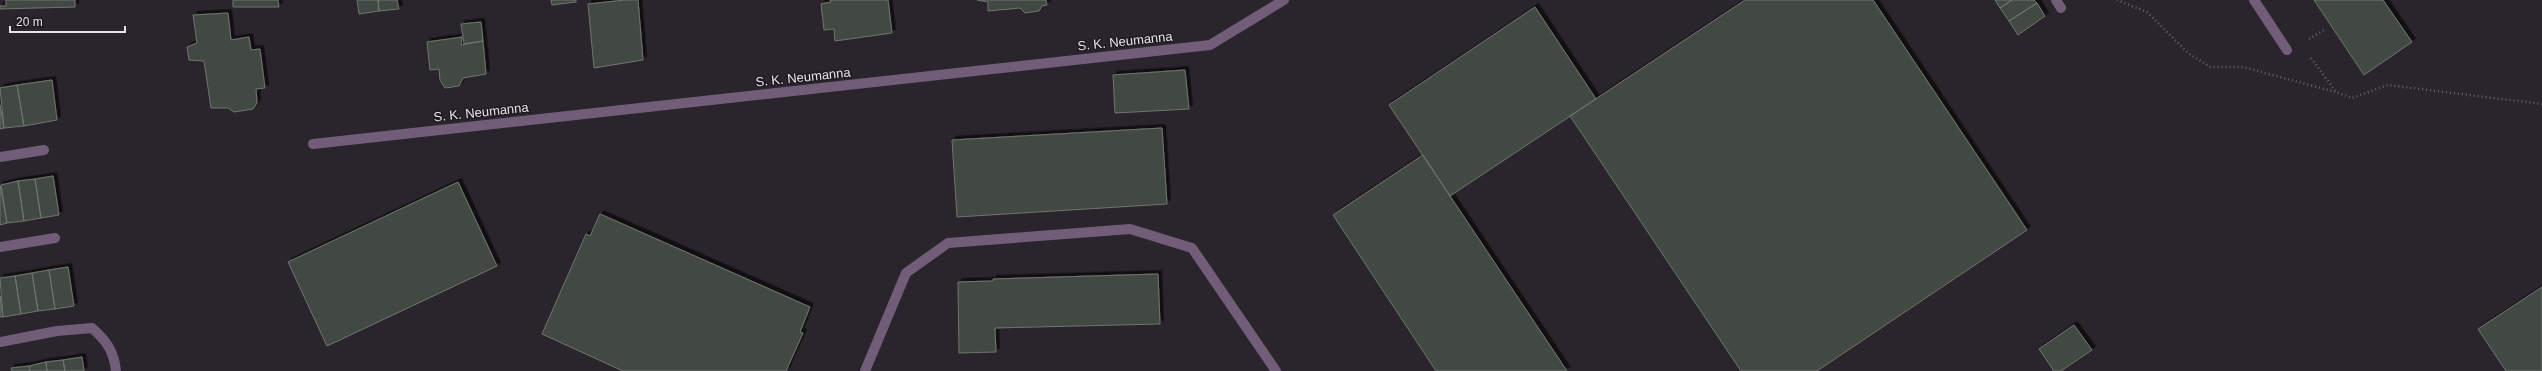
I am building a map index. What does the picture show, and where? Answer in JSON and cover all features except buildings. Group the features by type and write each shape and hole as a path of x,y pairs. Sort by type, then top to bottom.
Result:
{"street":[{"name":"S. K. Neumanna","path":"313,144 1210,45 1284,0"},
{"path":"2254,0 2288,50"},
{"path":"0,158 44,150"},
{"path":"865,371 906,273 948,243 1130,229 1192,248 1276,371"},
{"path":"0,247 55,238"},
{"path":"0,342 58,331 92,328 105,340 114,356 116,371"}],"path":[{"path":"2117,0 2146,12 2188,53 2210,67 2243,67 2336,92 2352,98 2388,85 2542,104"},
{"path":"2309,55 2336,92"}]}
